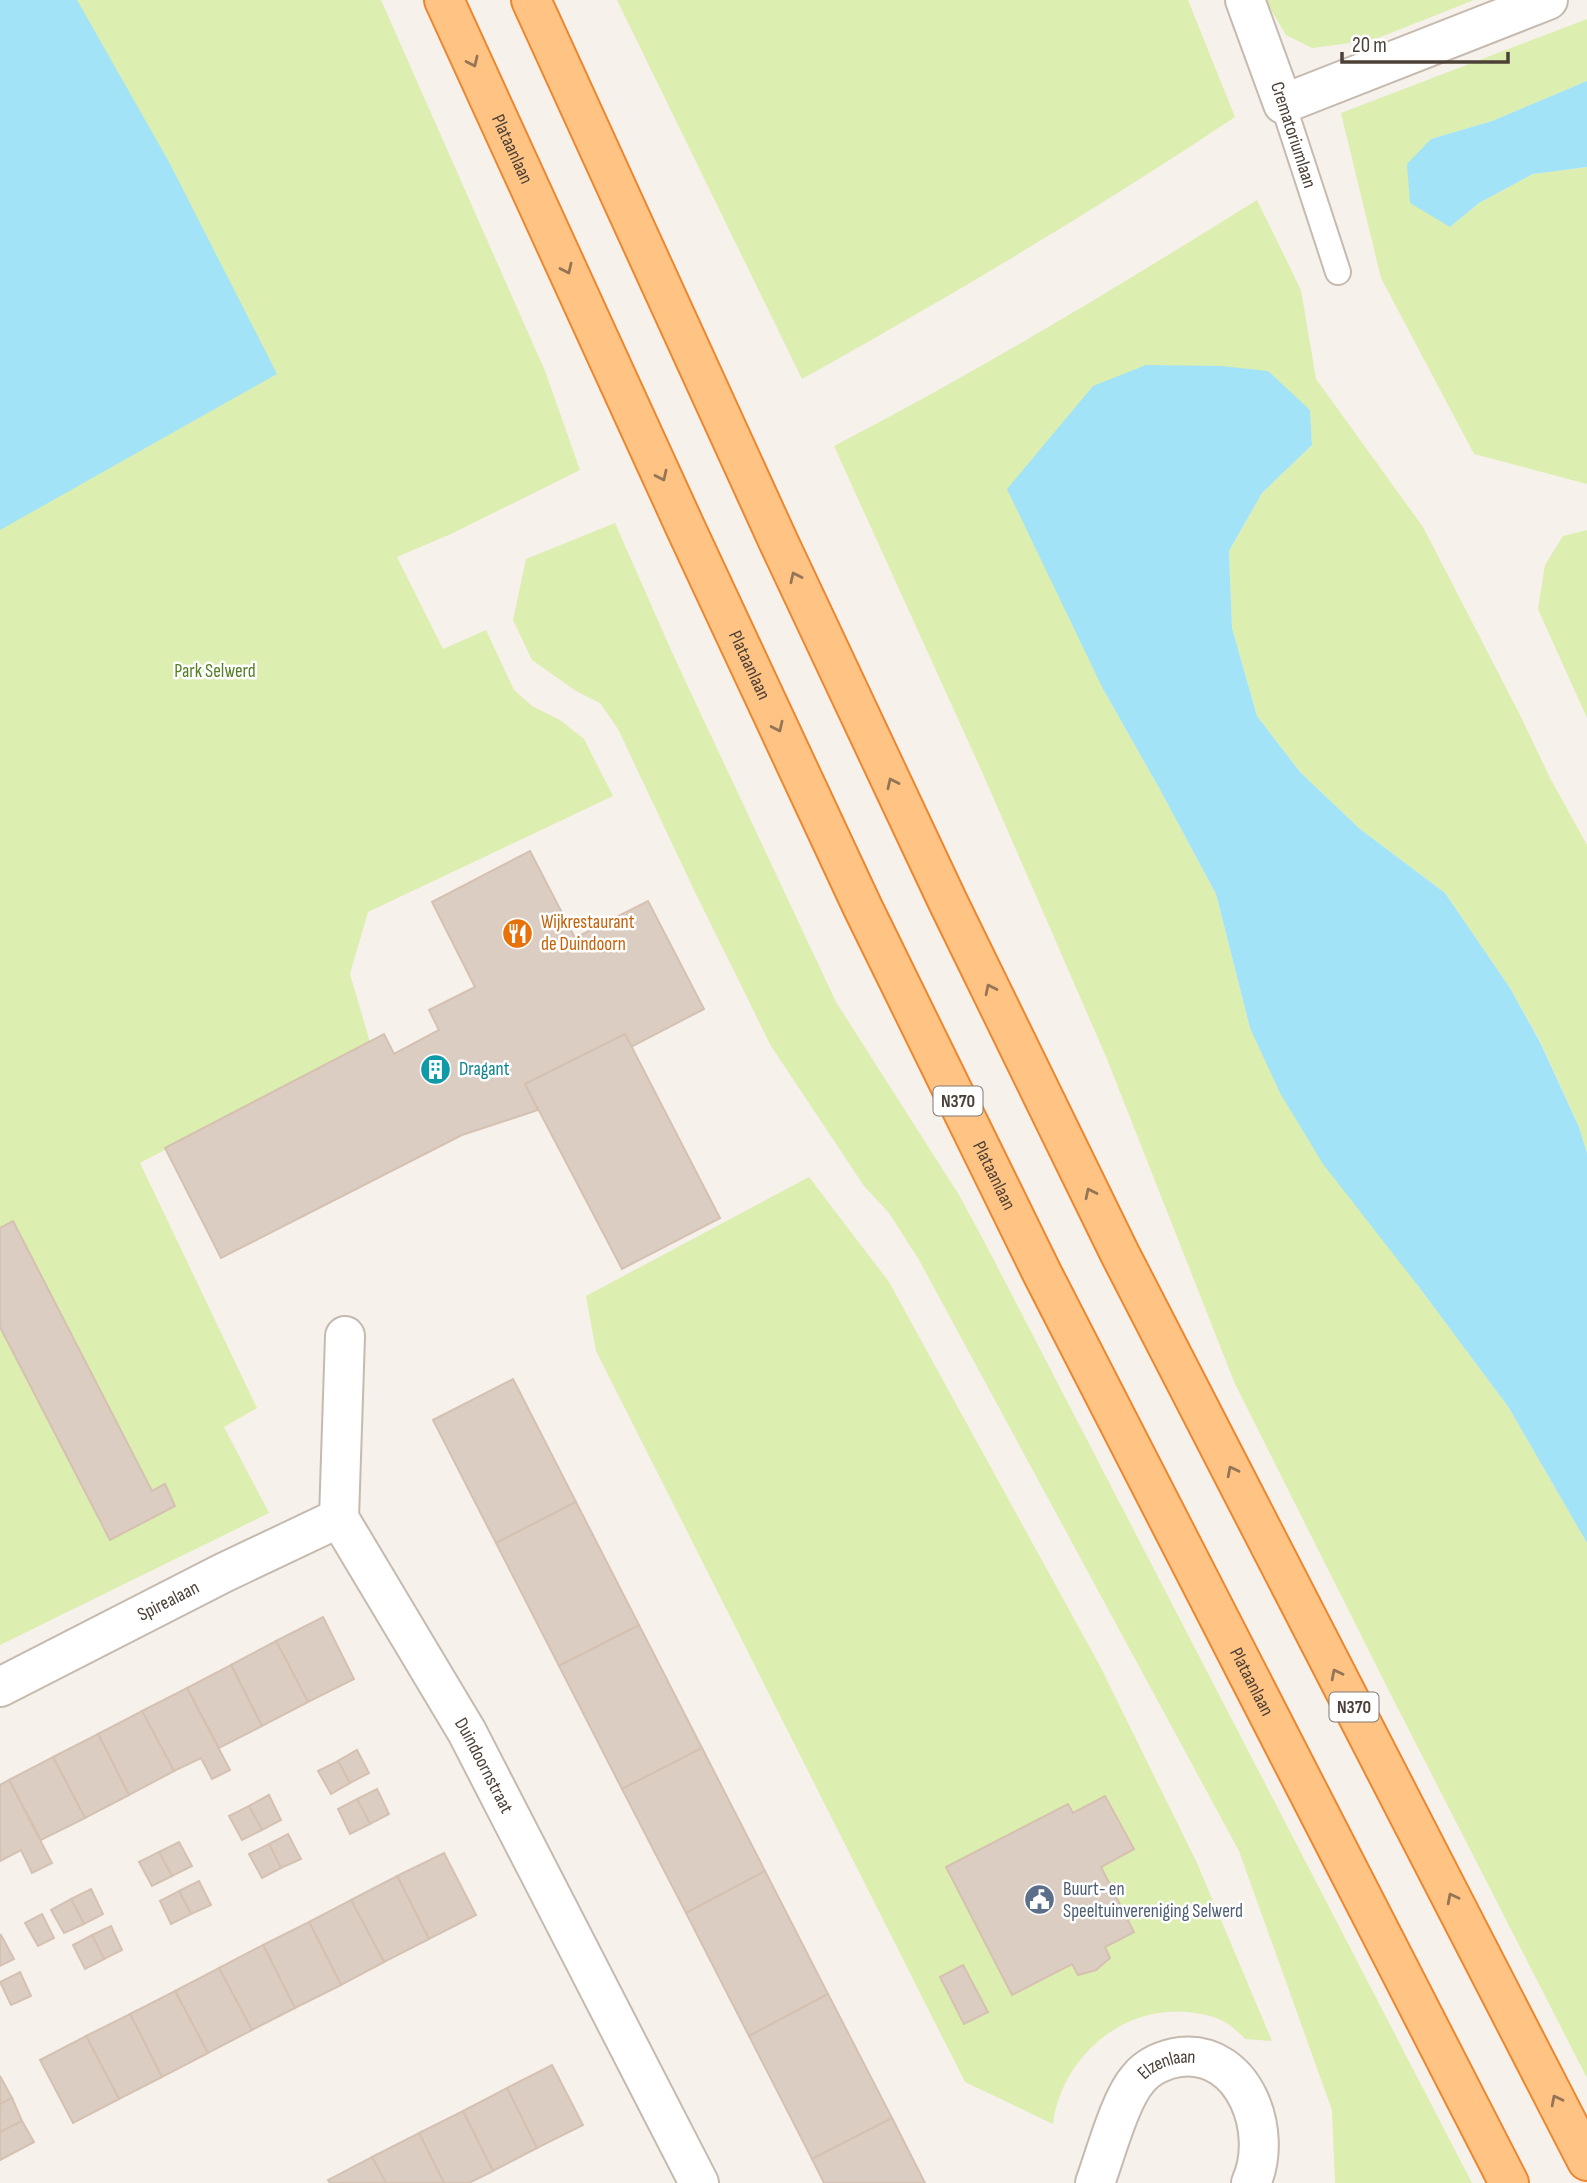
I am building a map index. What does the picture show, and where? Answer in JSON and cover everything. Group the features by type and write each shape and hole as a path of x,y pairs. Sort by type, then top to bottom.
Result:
{"highway":[{"name":"Plataanlaan","path":"444,0 869,920 1049,1286 1509,2183"},
{"name":"N370","path":"531,0 780,545 948,902 1120,1254 1587,2161"}],"street":[{"name":"Crematoriumlaan","path":"1245,0 1283,104"},
{"path":"1283,104 1548,0"},
{"path":"339,1518 345,1336"},
{"name":"Spirealaan","path":"0,1687 223,1573 339,1518"},
{"name":"Duindoornstraat","path":"339,1518 467,1732 699,2183"},
{"name":"Elzenlaan","path":"1095,2183 1129,2092 1139,2077 1154,2065 1171,2058 1190,2056 1208,2060 1223,2068 1240,2085 1252,2105 1259,2128 1260,2152 1251,2183"}],"lane":[{"name":"Crematoriumlaan","path":"1283,104 1338,272"}],"green space":[{"name":"Park Selwerd","path":"0,0 381,0 545,371 580,470 453,533 397,557 443,649 486,630 514,690 532,706 560,720 584,739 613,796 368,912 350,974 370,1042 140,1163 257,1408 224,1427 269,1513 0,1645"},
{"path":"617,0 1188,0 1235,117 1021,253 802,379"},
{"path":"1265,0 1474,0 1373,40 1312,48 1286,35"},
{"path":"1587,19 1587,81 1492,121 1431,139 1450,227 1479,203 1533,174 1587,167 1587,484 1474,454 1381,278 1341,113"},
{"path":"1257,200 1301,290 1316,379 1423,527 1550,778 1587,845 1587,1153 1579,1127 1540,1041 1510,988 1445,893 1360,829 1300,772 1257,716 1232,628 1229,551 1262,493 1312,445 1310,410 1103,689 1216,894 1250,1028 1419,1287 1509,1408 1587,1543 1587,2078 1235,1384 1107,1059 983,774 834,446 1048,327"},
{"path":"615,523 675,659 836,1002 959,1195 985,1243 1472,2183 1335,2183 1332,2110 1239,1851 919,1260 889,1213 864,1186 771,1046 618,729 600,703 576,691 532,660 513,620 526,559"},
{"path":"1587,530 1587,718 1538,609 1545,565 1563,536"},
{"path":"809,1177 889,1282 1100,1666 1197,1863 1272,2041 1245,2039 1226,2023 1198,2013 1163,2012 1140,2017 1118,2027 1098,2041 1082,2058 1068,2078 1058,2100 1053,2124 965,2082 596,1351 586,1296"}],"water":[{"path":"0,0 77,0 169,162 277,374 0,530"},
{"path":"1587,81 1587,167 1533,174 1479,203 1450,227 1410,203 1407,164 1431,139 1492,121"},
{"path":"1146,365 1221,366 1268,371 1310,410 1312,445 1262,493 1229,551 1232,628 1257,716 1300,772 1360,829 1445,893 1510,988 1540,1042 1579,1127 1587,1153 1587,1543 1509,1408 1323,1164 1280,1093 1250,1028 1216,894 1103,689 1007,489 1093,386"}],"building":[{"name":"Dragant","path":"530,851 575,938 648,901 704,1009 631,1047 625,1034 525,1084 538,1110 462,1135 221,1258 165,1148 384,1034 394,1054 439,1030 429,1010 475,987 432,902"},
{"path":"625,1034 720,1218 622,1269 525,1084"},
{"path":"13,1221 152,1491 165,1484 175,1506 110,1540 0,1327 0,1228"},
{"path":"513,1379 576,1502 496,1543 433,1420"},
{"path":"576,1502 639,1625 559,1666 496,1543"},
{"path":"323,1617 354,1679 308,1702 276,1641"},
{"path":"639,1625 702,1748 622,1789 559,1666"},
{"path":"276,1641 308,1702 262,1726 231,1665"},
{"path":"231,1665 262,1726 219,1748 187,1688"},
{"path":"187,1688 230,1770 212,1779 201,1758 174,1771 142,1711"},
{"path":"142,1711 174,1771 129,1795 98,1734"},
{"path":"98,1734 129,1795 85,1818 53,1757"},
{"path":"702,1748 765,1871 686,1913 622,1789"},
{"path":"357,1750 369,1773 350,1783 338,1761"},
{"path":"53,1757 85,1818 41,1840 9,1780"},
{"path":"338,1761 350,1783 331,1794 318,1771"},
{"path":"9,1780 52,1863 32,1873 21,1850 0,1861 0,1785"},
{"path":"377,1789 389,1814 370,1824 357,1799"},
{"path":"269,1795 281,1820 262,1830 249,1806"},
{"name":"Buurt- en Speeltuinvereniging Selwerd","path":"1105,1796 1134,1849 1101,1867 1134,1932 1105,1947 1110,1958 1096,1970 1078,1975 1072,1964 1012,1995 946,1867 1068,1804 1073,1813"},
{"path":"357,1799 370,1824 350,1834 338,1809"},
{"path":"249,1806 262,1830 242,1840 229,1816"},
{"path":"288,1834 301,1859 281,1868 269,1844"},
{"path":"179,1842 192,1866 172,1876 159,1852"},
{"path":"269,1844 281,1868 262,1878 249,1854"},
{"path":"159,1852 172,1876 152,1886 139,1862"},
{"path":"444,1853 476,1915 429,1939 397,1876"},
{"path":"765,1871 828,1994 749,2036 686,1913"},
{"path":"397,1876 429,1939 384,1962 351,1900"},
{"path":"199,1881 211,1905 191,1914 179,1891"},
{"path":"91,1889 103,1914 84,1924 71,1899"},
{"path":"179,1891 191,1914 171,1924 160,1901"},
{"path":"71,1899 84,1924 64,1933 51,1910"},
{"path":"351,1900 384,1962 341,1985 309,1922"},
{"path":"42,1914 54,1938 38,1946 25,1923"},
{"path":"309,1922 341,1985 295,2008 263,1945"},
{"path":"111,1926 122,1950 104,1959 92,1935"},
{"path":"92,1935 104,1959 85,1969 73,1945"},
{"path":"0,1936 14,1959 0,1966"},
{"path":"263,1945 295,2008 252,2030 219,1968"},
{"path":"963,1965 988,2012 964,2024 940,1977"},
{"path":"219,1968 252,2030 208,2053 175,1991"},
{"path":"20,1972 31,1996 11,2005 0,1982"},
{"path":"175,1991 208,2053 162,2077 130,2014"},
{"path":"828,1994 892,2118 812,2159 749,2036"},
{"path":"130,2014 162,2077 119,2099 86,2036"},
{"path":"86,2036 119,2099 73,2123 40,2060"},
{"path":"552,2065 583,2125 537,2148 507,2088"},
{"path":"0,2076 12,2098 0,2104"},
{"path":"507,2088 537,2148 493,2171 463,2111"},
{"path":"12,2098 22,2121 0,2132 0,2104"},
{"path":"463,2111 493,2171 469,2183 444,2183 419,2133"},
{"path":"892,2118 925,2183 824,2183 812,2159"},
{"path":"22,2121 34,2142 0,2160 0,2132"},
{"path":"419,2133 444,2183 386,2183 372,2157"},
{"path":"372,2157 386,2183 330,2183 328,2180"}],"place":[{"name":"Wijkrestaurant de Duindoorn","path":"518,933"},
{"name":"Dragant","path":"436,1069"},
{"name":"Buurt- en Speeltuinvereniging Selwerd","path":"1040,1900"}]}
